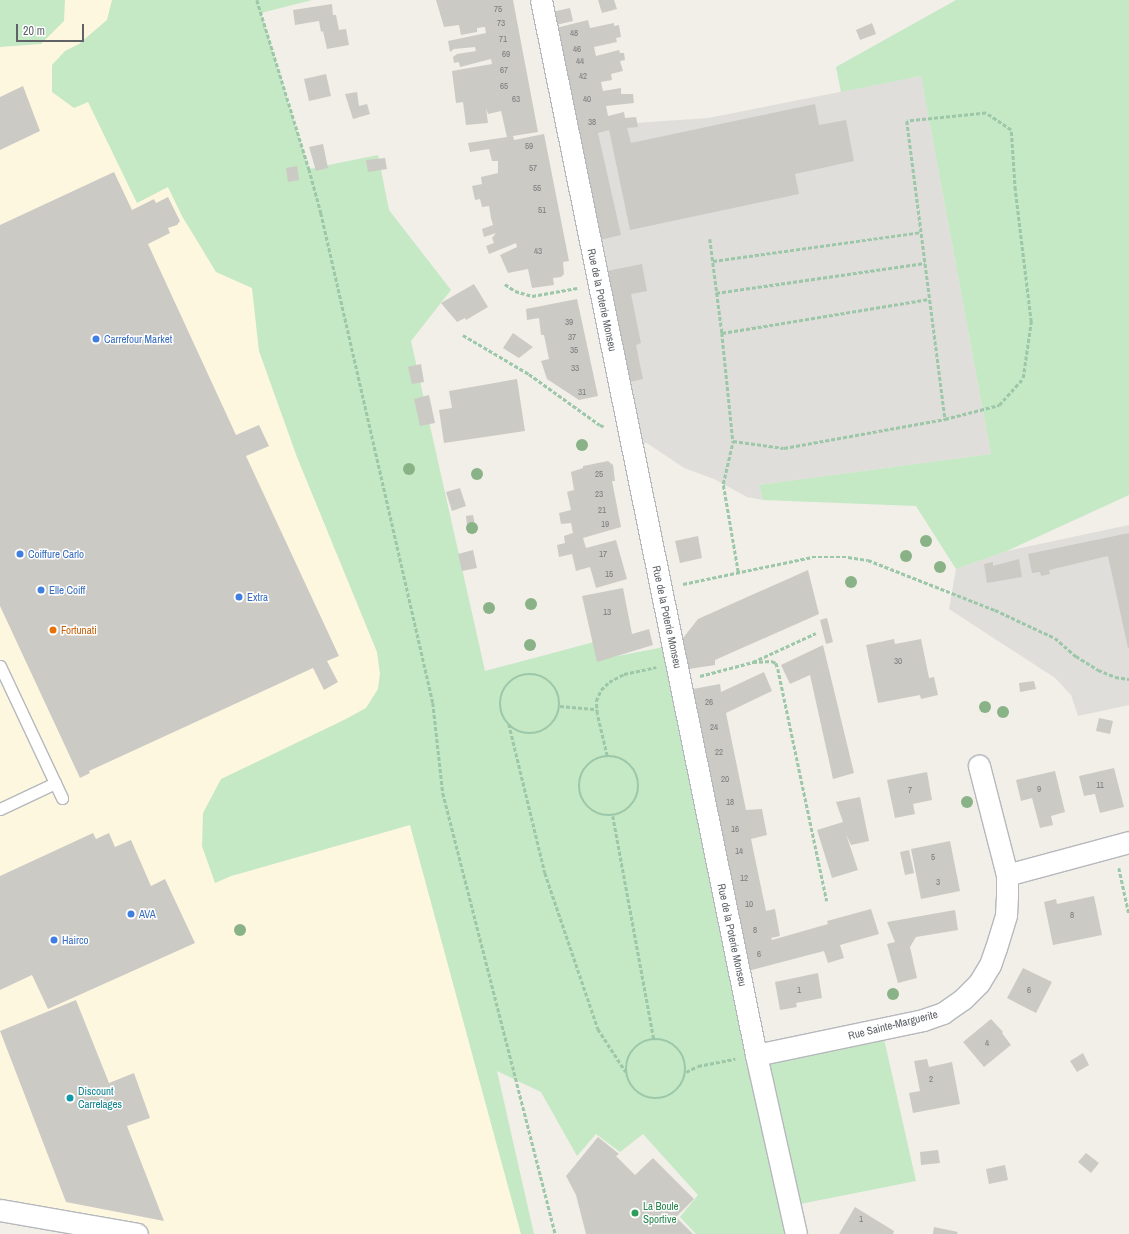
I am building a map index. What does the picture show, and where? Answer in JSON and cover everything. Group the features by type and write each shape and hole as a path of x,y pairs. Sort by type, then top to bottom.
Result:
{"street":[{"name":"Rue de la Poterie Monseu","path":"541,0 756,1055 796,1234"},
{"name":"Rue Sainte-Marguerite","path":"756,1055 923,1020 943,1013 964,999 979,983 990,965 1006,915 1007,875 979,766"},
{"path":"1007,875 1122,844"},
{"path":"0,1210 137,1234"}],"lane":[{"path":"0,666 62,798"},
{"path":"0,809 55,783"}],"path":[{"path":"257,0 321,213 433,703 443,793 555,1234"},
{"path":"733,441 784,448 945,419 999,405 1022,378 1031,322 1015,190 1011,130 986,113 907,121 945,419"},
{"path":"713,261 921,232"},
{"path":"710,239 722,333 733,441 723,484 738,572"},
{"path":"716,293 925,263"},
{"path":"505,284 515,291 532,296 599,284"},
{"path":"722,333 929,299"},
{"path":"463,335 529,374 600,425 609,428 628,425"},
{"path":"661,588 812,558 848,556 868,560 995,610 1055,638 1076,656 1098,670 1116,677 1129,679"},
{"path":"753,662 816,633"},
{"path":"607,756 596,701 609,682 624,674 678,671 753,662 772,661 776,663 827,900"},
{"path":"508,724 516,730 525,733 534,733 544,730 552,724 558,716 560,706 559,696 555,687 548,680 539,675 529,674 519,676 505,688 501,706 503,716 508,724 545,873 598,1029 626,1072 629,1082 634,1090 641,1095 650,1099 660,1099 669,1096 678,1090 686,1072 685,1062 680,1052 673,1045 664,1041 654,1040 645,1042 630,1054 626,1072"},
{"path":"560,706 597,709"},
{"path":"607,756 626,762 633,769 637,778 638,788 636,798 630,807 622,813 613,816 594,812 587,806 579,789 580,779 590,763 598,758 607,756"},
{"path":"613,816 654,1040"},
{"path":"1122,844 1129,914"},
{"path":"686,1072 698,1066 756,1055"}],"shaded area":[{"path":"0,0 112,0 107,20 79,44 65,51 137,203 168,186 182,216 216,271 252,288 259,351 297,457 377,652 380,674 378,689 366,708 346,719 215,883 231,876 410,825 521,1234 137,1234 0,1210"},
{"path":"921,76 991,454 759,485 763,500 747,497 714,479 684,468 647,443 632,445 583,131 635,123 708,118"},
{"path":"1129,525 1129,705 1078,716 1071,695 1055,678 949,609 956,569 1007,551"}],"green space":[{"path":"0,0 65,0 64,21 41,44 0,47"},
{"path":"112,0 312,0 261,13 309,169 378,155 389,210 451,290 411,341 485,671 598,641 602,659 659,648 672,643 756,1054 882,1030 916,1181 790,1206 796,1234 696,1234 680,1217 698,1195 643,1134 620,1152 596,1134 577,1156 541,1092 497,1071 534,1234 521,1234 410,825 231,876 215,883 202,846 203,813 221,779 366,708 378,689 380,674 377,652 297,457 259,351 252,288 216,272 182,216 168,187 137,203 88,102 74,108 52,92 52,65 65,51 79,44 107,20"},
{"path":"956,0 1129,0 1129,495 1007,551 956,569 916,506 763,500 759,485 991,454 921,76 841,92 836,67"}],"building":[{"path":"436,0 513,0 538,132 513,136 514,140 544,134 569,261 563,262 564,274 561,277 553,278 554,285 532,288 528,269 508,273 500,255 517,247 516,243 489,254 486,246 494,243 492,238 496,233 484,237 482,229 493,225 489,206 482,207 480,199 475,200 472,186 482,184 481,177 498,173 498,161 492,161 489,149 470,152 468,143 507,137 501,111 488,114 486,108 488,123 466,125 463,102 456,103 452,71 492,64 491,59 460,67 459,62 454,63 453,57 457,54 476,51 475,47 454,49 450,52 448,41 486,33 485,27 477,28 477,32 461,35 459,25 444,27"},
{"path":"598,0 614,0 617,9 602,13"},
{"path":"332,4 333,15 336,15 339,30 346,29 349,45 327,49 319,21 295,25 293,10"},
{"path":"570,8 573,21 556,25 552,12"},
{"path":"588,20 590,28 614,23 614,26 619,25 621,37 616,38 617,42 594,47 596,56 619,50 620,53 624,53 625,60 620,61 623,71 611,74 612,80 601,82 603,91 621,88 621,94 633,94 634,103 606,106 608,116 624,112 625,118 636,117 638,127 627,128 631,143 815,104 819,125 846,120 854,161 795,174 799,194 630,230 609,130 598,133 621,235 600,240 556,28"},
{"path":"872,23 876,34 860,40 856,30"},
{"path":"326,74 331,96 309,101 304,79"},
{"path":"23,86 40,131 0,150 0,97"},
{"path":"357,92 359,106 367,104 370,114 353,119 345,94"},
{"path":"323,144 328,168 316,171 309,147"},
{"path":"385,158 387,169 368,172 366,160"},
{"path":"297,166 299,180 288,182 286,168"},
{"name":"Carrefour Market","path":"114,172 132,210 154,199 156,203 168,197 180,221 177,225 168,228 170,233 148,244 236,435 259,425 269,446 246,456 339,656 327,661 338,682 324,690 313,668 89,771 90,773 80,778 0,606 0,225"},
{"path":"642,264 647,291 631,294 641,343 636,345 643,379 630,382 607,271"},
{"path":"474,284 488,307 466,320 465,318 457,322 441,303"},
{"path":"577,299 598,396 579,400 547,379 541,361 549,359 544,335 541,335 539,318 527,320 526,309"},
{"path":"513,333 533,347 519,358 503,348"},
{"path":"421,364 424,382 412,384 408,367"},
{"path":"517,379 525,431 444,443 439,410 452,408 449,391"},
{"path":"429,395 435,423 420,426 414,399"},
{"path":"608,461 613,465 615,481 612,481 621,527 583,538 586,548 616,540 627,579 596,588 590,567 576,571 572,554 559,557 557,545 565,543 564,536 573,533 571,523 561,524 559,513 571,510 567,492 574,490 571,472 583,468 583,466"},
{"path":"460,488 466,506 452,511 446,492"},
{"path":"473,515 475,525 467,526 466,516"},
{"path":"1129,533 1128,648 1108,556 1049,570 1050,574 1041,576 1040,572 1032,573 1028,554"},
{"path":"698,536 702,558 680,563 675,541"},
{"path":"473,550 477,568 462,571 458,554"},
{"path":"1019,559 1022,577 987,583 984,564 993,562 993,566"},
{"path":"808,570 819,614 715,660 715,665 689,669 683,638 698,619"},
{"path":"623,588 632,634 649,629 653,645 597,662 582,596"},
{"path":"827,618 833,642 826,644 820,620"},
{"path":"894,639 895,644 921,639 929,678 934,677 938,695 921,699 920,695 878,703 866,645"},
{"path":"823,645 854,773 833,779 810,675 790,684 781,665"},
{"path":"764,672 772,691 726,713 746,810 762,809 767,835 751,839 766,911 775,909 780,936 771,938 772,940 828,924 827,921 871,909 879,934 840,945 844,958 828,963 824,951 748,971 693,689 720,684 721,692"},
{"path":"1034,681 1036,689 1020,692 1019,683"},
{"path":"1099,718 1113,721 1110,734 1096,731"},
{"path":"1114,768 1124,807 1100,813 1095,794 1084,796 1079,776"},
{"path":"1055,771 1065,812 1051,816 1053,825 1040,828 1032,798 1021,801 1016,780"},
{"path":"927,772 932,800 913,804 915,814 895,818 887,780"},
{"path":"860,797 869,841 851,845 846,834 858,870 832,878 817,830 843,822 836,802"},
{"path":"93,833 96,839 109,833 115,847 131,840 151,886 165,879 195,943 48,1009 32,975 0,990 0,876"},
{"path":"950,841 960,891 921,899 911,849"},
{"path":"909,850 914,873 905,875 900,852"},
{"path":"1094,896 1102,935 1053,945 1044,902 1056,899 1057,904"},
{"path":"955,910 958,930 916,937 910,947 917,978 898,983 887,944 895,942 887,922"},
{"path":"1023,968 1052,982 1036,1013 1007,998"},
{"path":"818,973 822,998 796,1003 797,1007 780,1010 775,982"},
{"name":"Discount Carrelages","path":"76,1000 109,1083 134,1073 150,1118 127,1126 164,1221 66,1202 0,1031"},
{"path":"991,1019 1003,1032 1002,1033 1011,1045 984,1067 963,1042"},
{"path":"1083,1053 1089,1065 1077,1072 1070,1061"},
{"path":"927,1059 929,1067 952,1062 960,1104 913,1113 909,1093 920,1091 914,1061"},
{"path":"598,1137 619,1154 616,1156 635,1175 653,1158 694,1199 676,1217 693,1234 586,1234 576,1195 566,1176"},
{"path":"938,1150 940,1163 921,1165 920,1152"},
{"path":"1086,1153 1099,1163 1091,1173 1078,1162"},
{"path":"1005,1165 1008,1180 989,1184 986,1169"},
{"path":"855,1207 894,1231 893,1234 839,1234"},
{"path":"934,1227 958,1232 957,1234 933,1234"}],"place":[{"name":"Carrefour Market","path":"96,339"},
{"name":"Coiffure Carlo","path":"20,554"},
{"name":"Elle Coiff","path":"41,590"},
{"name":"Extra","path":"239,597"},
{"name":"Fortunati","path":"53,630"},
{"name":"AVA","path":"131,914"},
{"name":"Hairco","path":"54,940"},
{"name":"Discount Carrelages","path":"70,1098"},
{"name":"La Boule Sportive","path":"635,1213"}]}
